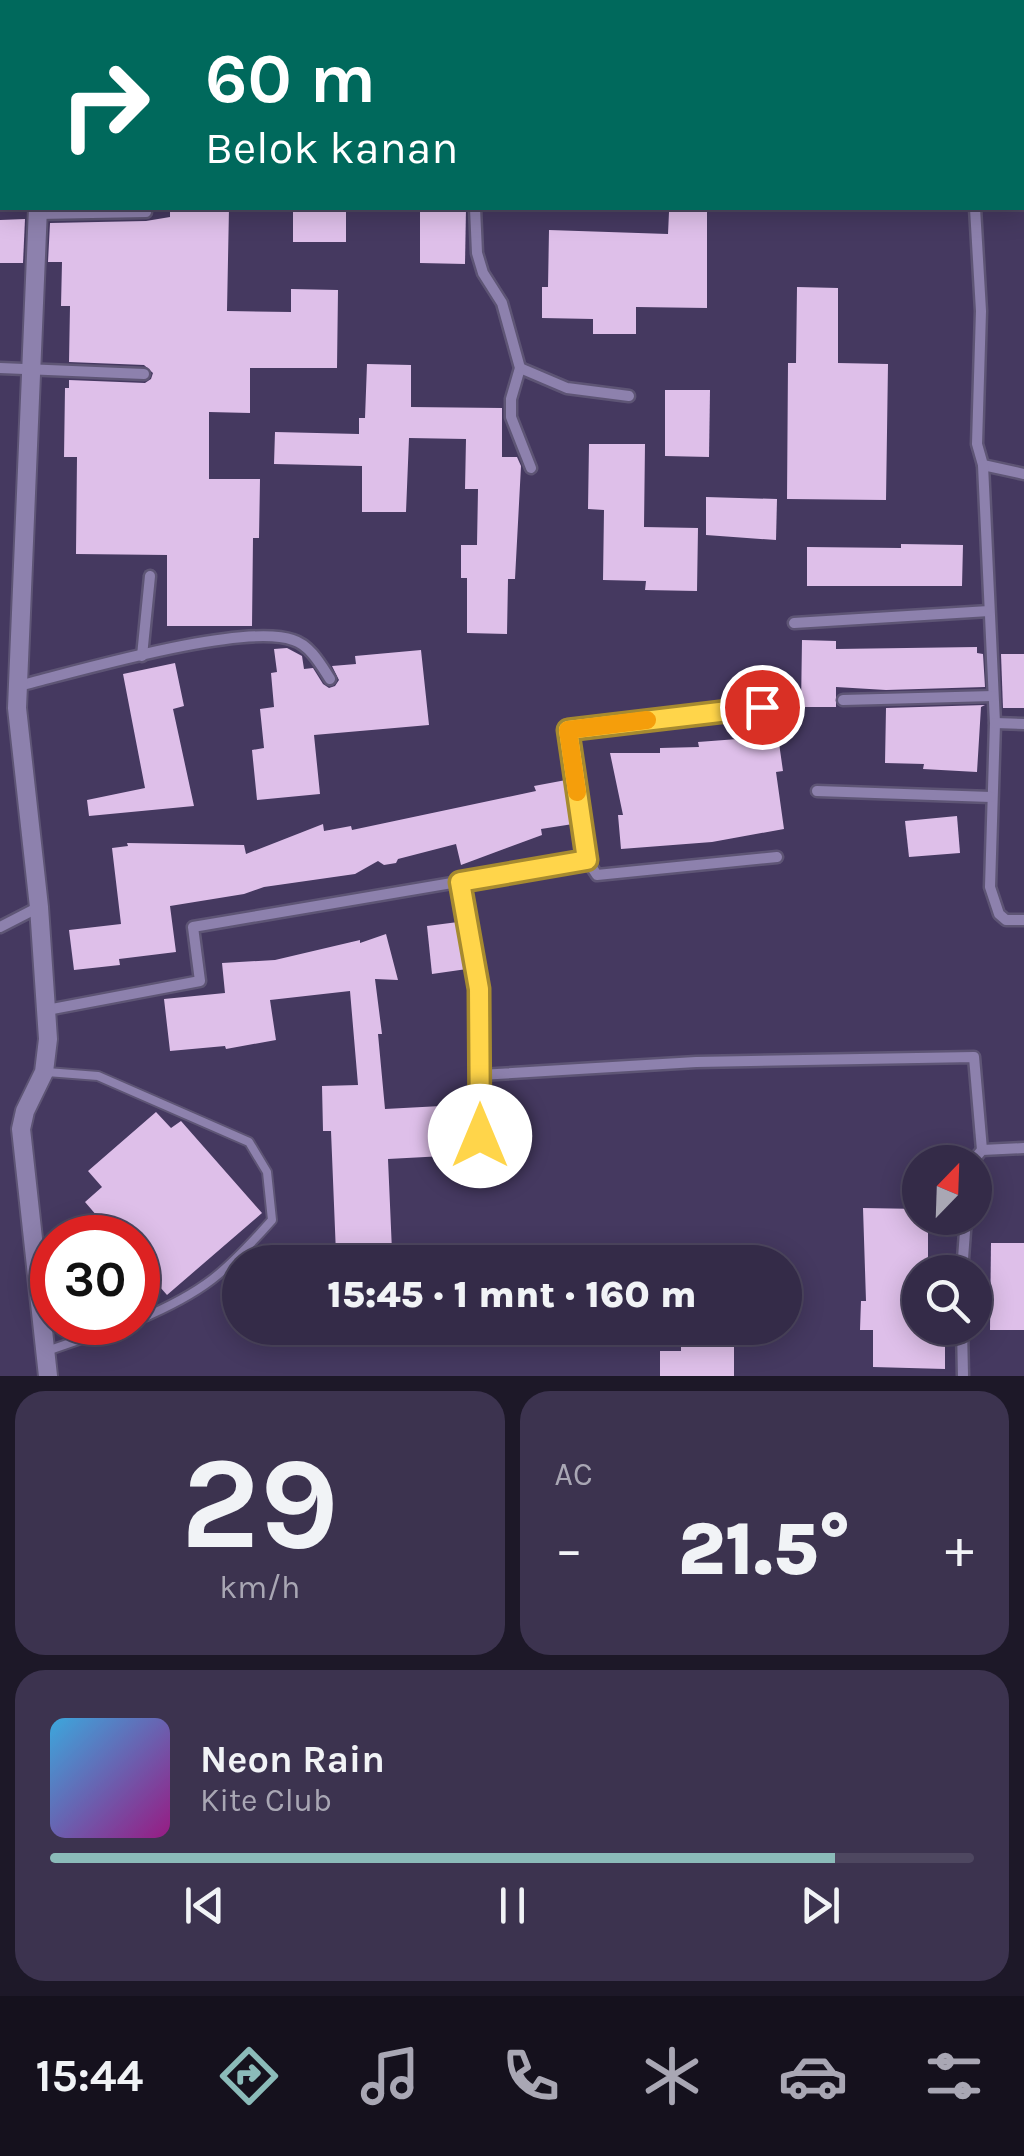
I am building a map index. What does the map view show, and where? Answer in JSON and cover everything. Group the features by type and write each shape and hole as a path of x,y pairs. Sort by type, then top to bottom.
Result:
{"street":[{"path":"475,210 483,273 502,303 520,368 511,399 511,417 530,468"},
{"path":"975,210 980,311 977,444 983,465 994,723 990,887 993,905 1006,920 1024,920"},
{"path":"48,1376 21,1129 25,1111 44,1072 48,1039 18,686 38,211 146,212"},
{"path":"0,368 144,374"},
{"path":"520,368 568,388 629,396"},
{"path":"983,465 1024,474"},
{"path":"142,656 150,576"},
{"path":"794,623 989,612"},
{"path":"18,686 227,639 284,638 302,644 330,679"},
{"path":"844,700 993,696"},
{"path":"762,707 568,730 587,860 597,875 777,857"},
{"path":"994,723 1024,724"},
{"path":"817,790 991,796"},
{"path":"47,1010 200,981 194,927 587,860"},
{"path":"460,882 479,989 480,1167"},
{"path":"0,927 39,907"},
{"path":"480,1074 696,1062 974,1057 982,1145"},
{"path":"992,1150 1024,1148"},
{"path":"962,1345 963,1376"}],"lane":[{"path":"44,1072 98,1076 201,1118 249,1142 267,1172 272,1220 225,1272 204,1288 160,1309"},
{"path":"44,1352 64,1345"}],"building":[{"path":"170,210 229,210 227,311 291,312 291,289 338,290 337,368 250,368 250,413 209,412 209,479 260,479 259,538 253,538 252,626 167,626 167,555 76,554 77,457 64,457 65,388 69,388 69,380 145,383 153,373 144,365 69,362 70,306 61,306 62,262 48,262 50,223 170,217"},
{"path":"293,210 346,210 346,242 293,242"},
{"path":"420,210 466,210 465,264 420,263"},
{"path":"669,212 707,212 707,308 636,307 636,334 593,334 593,319 542,318 542,287 548,287 549,230 668,234"},
{"path":"25,219 23,263 0,263 0,220"},
{"path":"797,287 838,288 838,363 888,364 886,500 787,499 788,363 796,363"},
{"path":"367,364 411,365 411,407 502,408 502,457 517,457 521,466 515,579 508,579 507,634 467,633 467,578 461,578 461,545 477,545 478,489 465,489 466,439 409,438 406,512 362,512 362,466 274,464 275,432 359,434 359,418 365,418"},
{"path":"665,390 710,390 709,457 665,456"},
{"path":"589,444 645,444 644,527 698,528 697,591 645,590 646,581 603,580 604,510 588,509"},
{"path":"706,497 777,499 776,540 706,535"},
{"path":"901,544 963,545 962,586 807,586 807,547 901,548"},
{"path":"802,640 836,641 836,649 977,647 977,653 983,654 985,687 836,687 836,707 801,707"},
{"path":"287,648 302,656 304,669 313,668 329,688 339,680 332,666 356,664 355,656 421,650 429,725 314,735 320,794 257,800 252,750 264,748 260,709 274,707 274,649"},
{"path":"1001,654 1024,654 1024,708 1003,708"},
{"path":"175,663 184,706 173,709 194,806 89,816 87,800 145,788 123,674"},
{"path":"985,705 981,707 977,772 885,763 886,708"},
{"path":"778,736 783,771 776,772 784,829 712,842 621,849 618,815 623,815 610,753 660,753 660,748 699,747 698,742"},
{"path":"566,780 573,824 541,829 542,835 461,865 456,844 398,859 396,863 384,865 378,861 355,874 170,906 176,952 119,959 120,965 74,970 69,930 121,924 112,848 128,846 127,843 244,845 246,854 323,824 324,831 351,826 352,830 536,791 534,786"},
{"path":"957,816 960,853 909,857 905,821"},
{"path":"458,922 467,969 432,974 427,926"},
{"path":"386,934 398,980 375,979 385,1109 441,1106 444,1156 388,1159 392,1245 336,1245 331,1131 323,1131 322,1086 358,1085 350,991 270,1000 276,1040 226,1049 225,1046 170,1051 164,999 225,993 222,963 275,960"},
{"path":"156,1112 171,1128 181,1121 262,1213 167,1295 160,1287 160,1215 96,1215 85,1202 102,1187 88,1171"},
{"path":"863,1208 902,1209 902,1235 928,1235 928,1255 902,1255 902,1345 945,1345 945,1369 873,1367 873,1330 860,1330 861,1301 866,1301"},
{"path":"991,1243 1024,1243 1024,1330 992,1330"},
{"path":"681,1345 734,1345 734,1376 660,1376 660,1351 681,1351"}],"slow traffic":[{"path":"577,792 568,730 647,720"}],"route":[{"path":"480,1136 479,989 460,882 587,860 568,730 762,707"}]}
